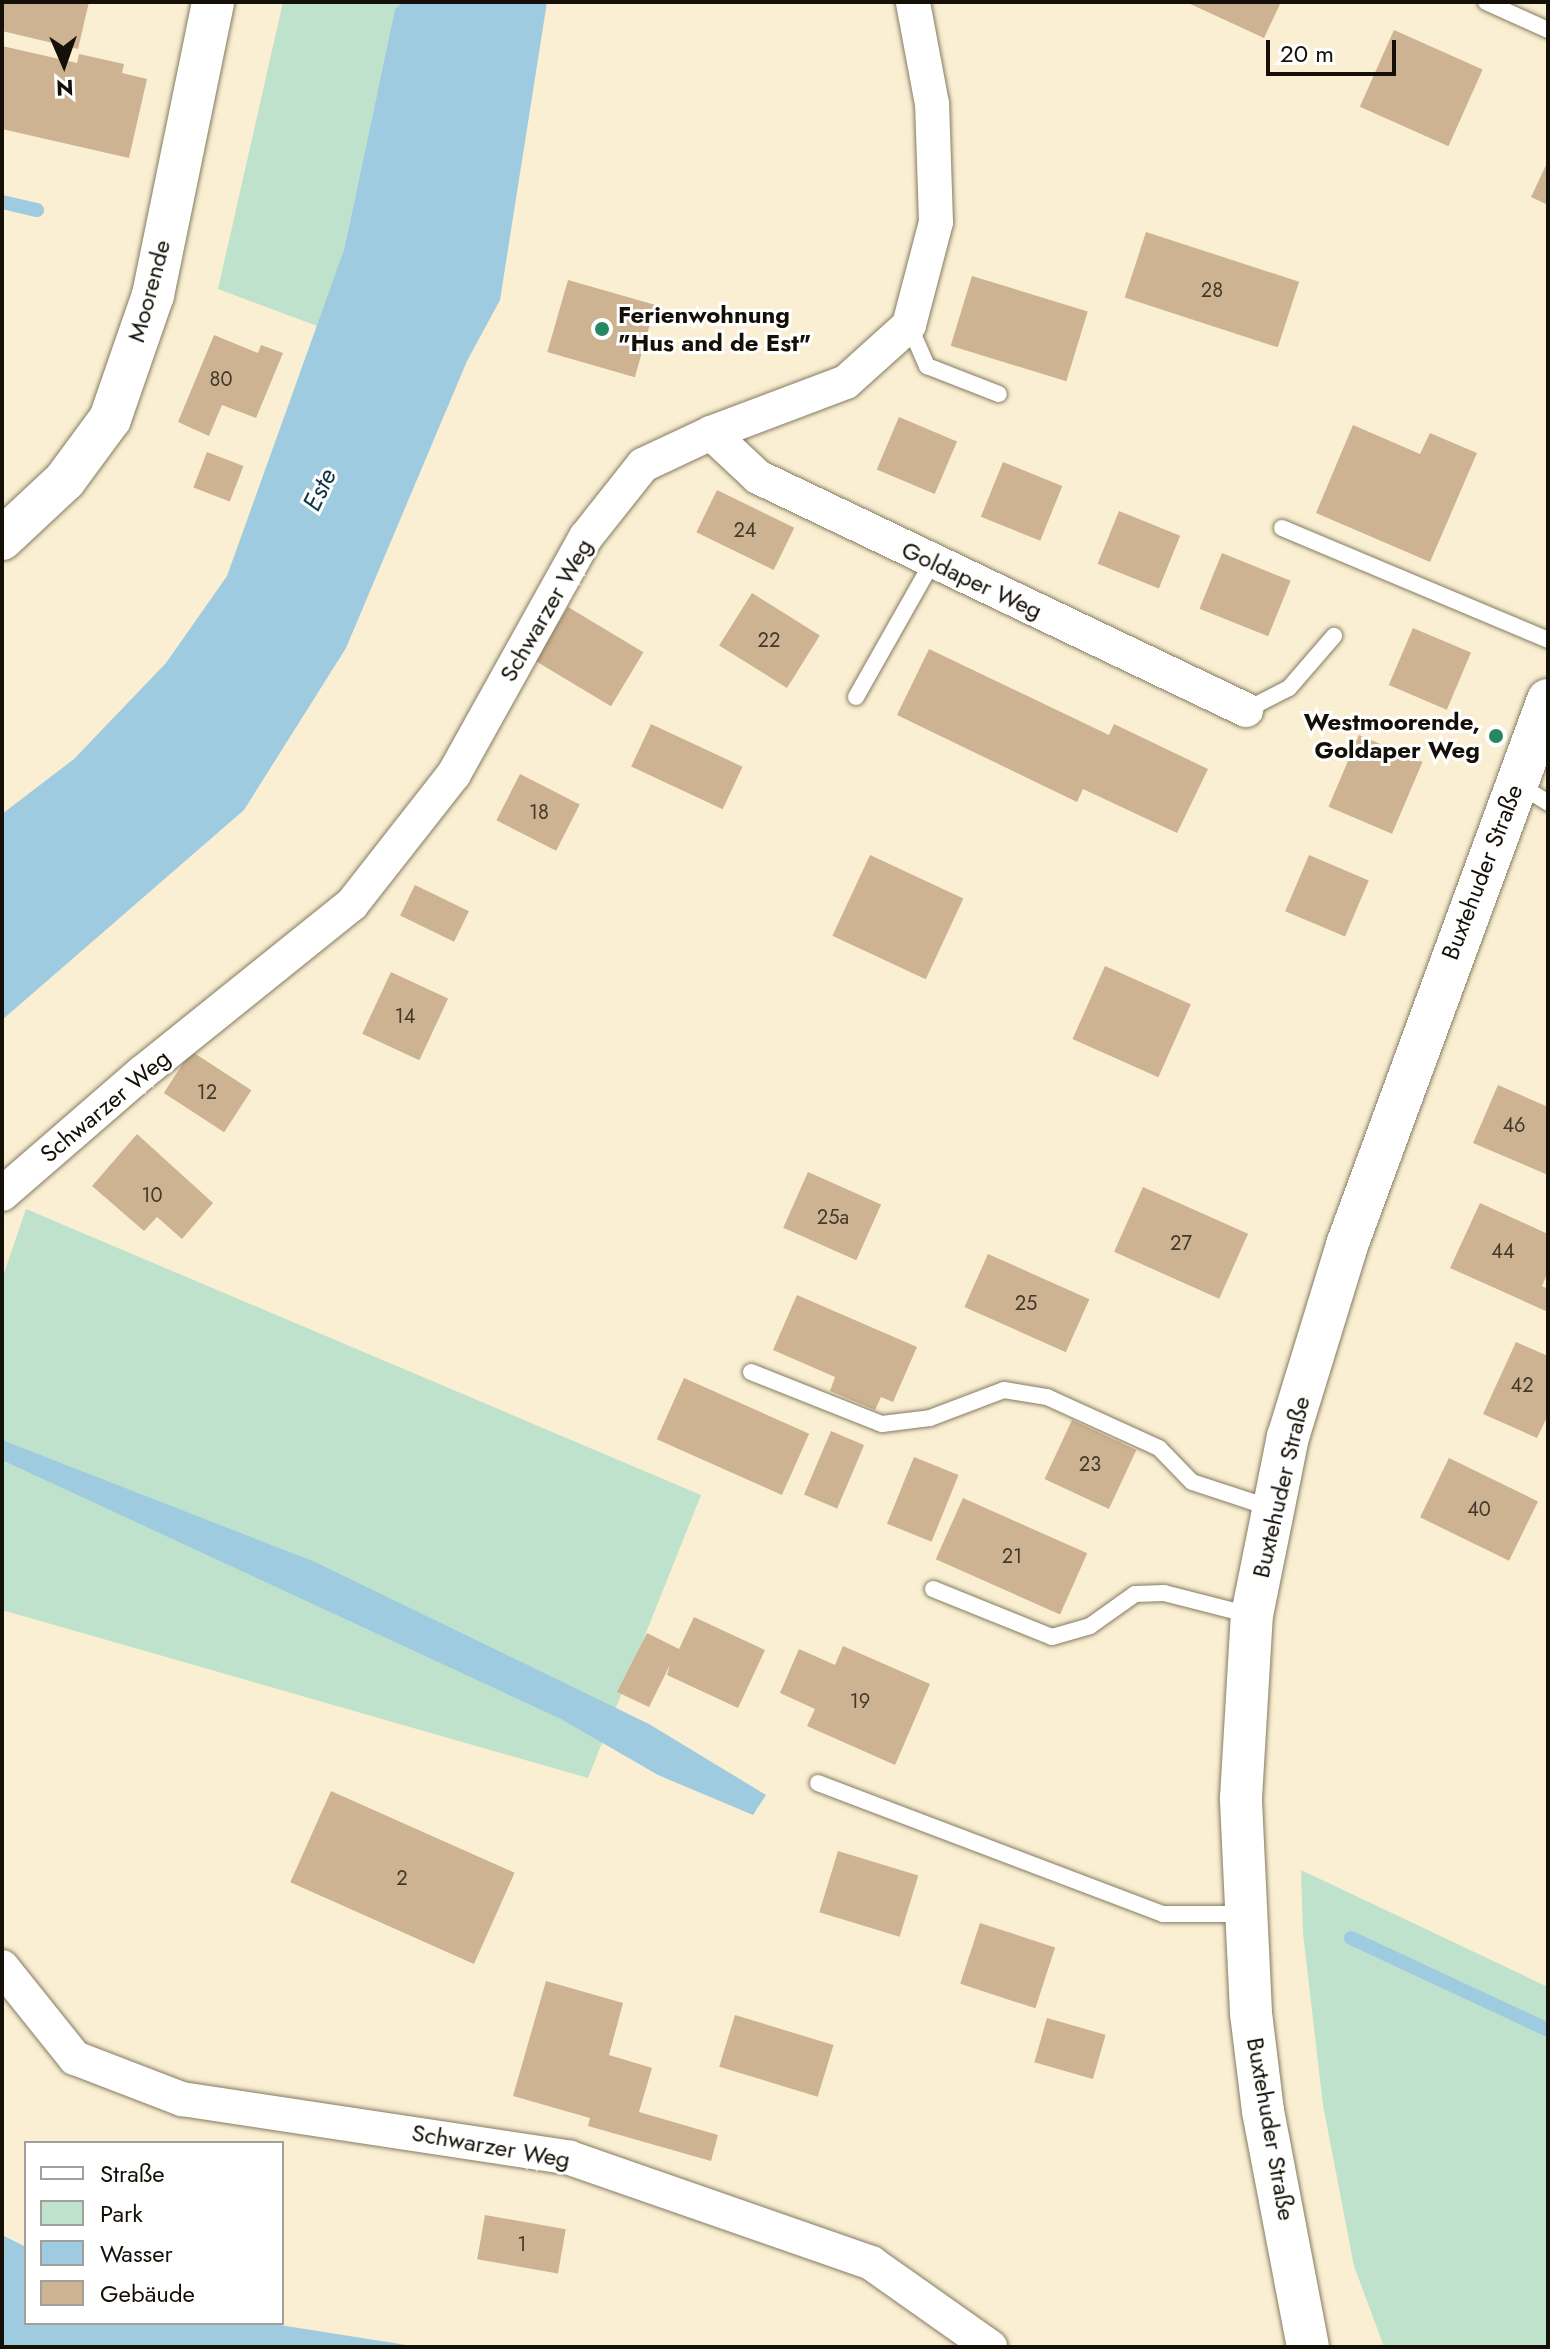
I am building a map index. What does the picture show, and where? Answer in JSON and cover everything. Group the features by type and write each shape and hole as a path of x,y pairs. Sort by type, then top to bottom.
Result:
{"street":[{"name":"Moorende","path":"2,539 65,480 110,419 153,295 213,2"},
{"path":"909,325 936,222 932,104 913,2"},
{"name":"Schwarzer Weg","path":"2,1194 143,1072 352,904 454,774 586,537 643,465 711,433 846,382 909,325"},
{"name":"Goldaper Weg","path":"711,433 758,477 1246,710"},
{"name":"Buxtehuder Straße","path":"1308,2347 1296,2263 1263,2111 1244,1914 1243,1713 1252,1615 1288,1437 1347,1245 1532,793 1548,700"},
{"name":"Schwarzer Weg","path":"2,1967 75,2058 182,2099 570,2158 871,2263 990,2347"},
{"name":"Buxtehuder Straße","path":"1296,2263 1327,2347"}],"lane":[{"path":"1486,2 1548,30"},
{"path":"909,325 927,366 999,394"},
{"path":"1282,528 1548,640"},
{"path":"856,697 933,561"},
{"path":"1246,710 1289,688 1334,636"},
{"path":"751,1372 882,1424 930,1418 1004,1390 1047,1397 1159,1448 1192,1482 1275,1510"},
{"path":"933,1589 1052,1637 1090,1626 1135,1594 1164,1593 1252,1615"},
{"path":"818,1783 1163,1914 1244,1914"}],"green space":[{"path":"283,2 403,2 395,9 344,250 320,327 218,289"},
{"path":"26,1209 701,1495 588,1778 2,1610 2,1279"},
{"path":"1301,1870 1548,1987 1548,2347 1384,2347 1354,2266 1323,2105 1303,1933"}],"water":[{"name":"Este","path":"403,2 547,2 500,300 467,361 346,648 244,810 2,1020 2,814 74,759 166,663 227,576 344,250 395,9"},
{"path":"2,1440 315,1562 649,1724 766,1795 753,1815 658,1775 561,1719 2,1460"},
{"path":"2,2235 24,2246 24,2325 280,2325 419,2347 2,2347"}],"building":[{"path":"2,2 89,2 78,49 2,31"},
{"path":"1186,2 1281,2 1264,38"},
{"path":"1394,30 1483,69 1448,146 1360,107"},
{"path":"2,46 77,63 79,54 124,64 122,73 147,79 129,158 2,129"},
{"path":"1548,161 1548,205 1531,197"},
{"path":"1146,232 1299,282 1278,347 1125,298"},
{"path":"972,276 1088,311 1066,381 951,346"},
{"name":"Ferienwohnung \"Hus and de Est\"","path":"568,280 655,305 635,377 547,352"},
{"path":"214,335 258,353 261,345 283,353 256,418 222,405 209,436 178,422"},
{"path":"899,417 957,442 935,494 877,469"},
{"path":"1353,425 1420,454 1430,433 1477,453 1430,562 1316,513"},
{"path":"207,452 243,466 230,501 193,487"},
{"path":"1003,462 1062,486 1040,541 981,517"},
{"path":"717,490 794,528 774,570 696,532"},
{"path":"1119,511 1180,536 1159,589 1098,564"},
{"path":"1222,553 1291,581 1268,636 1200,609"},
{"path":"752,593 820,635 787,688 719,646"},
{"path":"568,607 643,652 611,706 536,661"},
{"path":"1413,628 1471,653 1447,710 1389,685"},
{"path":"929,649 1109,735 1114,724 1208,769 1177,833 1083,789 1077,802 897,715"},
{"path":"651,724 743,767 723,809 631,767"},
{"path":"1359,735 1423,762 1392,834 1329,807"},
{"path":"520,774 580,804 556,851 496,820"},
{"path":"870,855 963,899 926,979 832,936"},
{"path":"1309,855 1369,880 1345,937 1285,911"},
{"path":"415,885 469,911 454,942 400,916"},
{"path":"1105,966 1191,1004 1158,1077 1072,1039"},
{"path":"391,972 448,999 419,1060 362,1034"},
{"path":"191,1051 251,1090 224,1132 164,1093"},
{"path":"1498,1085 1548,1107 1548,1175 1473,1143"},
{"path":"137,1134 213,1203 182,1239 157,1217 144,1231 92,1186"},
{"path":"808,1172 881,1205 856,1260 783,1228"},
{"path":"1143,1187 1248,1234 1219,1299 1114,1252"},
{"path":"1480,1203 1548,1234 1548,1272 1542,1286 1548,1289 1548,1312 1450,1268"},
{"path":"988,1254 1089,1299 1066,1352 964,1307"},
{"path":"797,1295 917,1347 893,1402 881,1397 875,1410 830,1391 835,1377 773,1350"},
{"path":"1516,1342 1548,1356 1548,1415 1537,1438 1483,1414"},
{"path":"684,1378 809,1434 782,1495 657,1439"},
{"path":"1072,1420 1136,1450 1109,1509 1045,1479"},
{"path":"831,1431 864,1445 837,1509 804,1495"},
{"path":"914,1457 959,1475 932,1542 887,1524"},
{"path":"1449,1458 1538,1501 1509,1561 1420,1517"},
{"path":"963,1498 1087,1553 1060,1615 936,1559"},
{"path":"694,1617 765,1650 738,1708 667,1675 670,1665 649,1707 617,1692 647,1633 679,1649"},
{"path":"843,1646 930,1684 895,1765 807,1726 815,1709 780,1693 799,1649 835,1665"},
{"path":"331,1791 515,1873 474,1964 290,1882"},
{"path":"838,1851 918,1876 900,1937 819,1912"},
{"path":"980,1923 1055,1947 1035,2008 960,1984"},
{"path":"546,1981 623,2003 609,2055 652,2068 639,2112 718,2135 711,2161 588,2126 590,2118 513,2096"},
{"path":"735,2015 833,2045 818,2097 719,2067"},
{"path":"1047,2018 1106,2035 1093,2079 1034,2062"},
{"path":"485,2215 566,2229 558,2274 477,2259"}],"waterway":[{"path":"2,202 37,210"},
{"path":"1351,1938 1548,2030"}],"place":[{"name":"Ferienwohnung \"Hus and de Est\"","path":"602,329"},
{"name":"Westmoorende, Goldaper Weg","path":"1496,736"}]}
